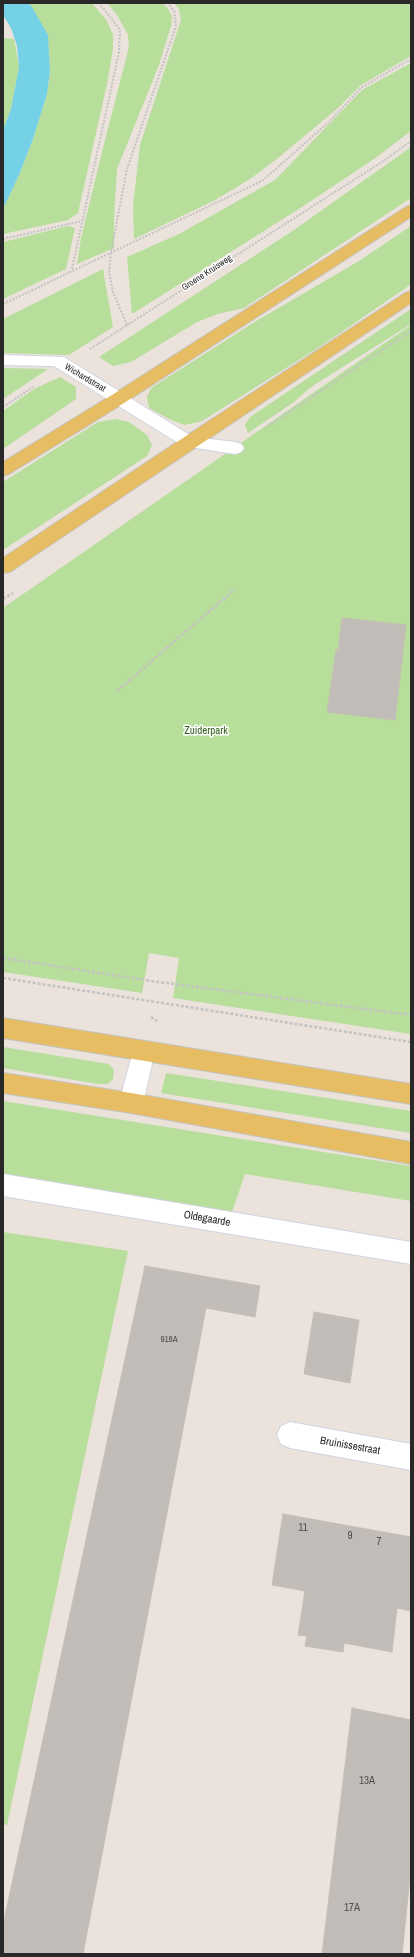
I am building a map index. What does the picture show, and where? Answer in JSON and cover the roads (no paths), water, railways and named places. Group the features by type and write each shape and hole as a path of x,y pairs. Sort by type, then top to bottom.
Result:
{"main road":[{"path":"3,470 118,399 411,210"},
{"path":"3,567 189,442 411,296"},
{"path":"3,1028 411,1094"},
{"path":"3,1083 131,1103 411,1153"}],"street":[{"name":"Wichardstraat","path":"3,360 58,361 106,389 118,399"},
{"path":"118,399 189,442 235,448"},
{"path":"131,1103 144,1051"},
{"name":"Oldegaarde","path":"3,1185 411,1253"},
{"name":"Bruinissestraat","path":"290,1435 411,1457"}],"water":[{"path":"3,3 29,3 32,7 48,35 50,71 47,94 33,139 19,175 3,209 3,130 11,109 19,67 17,46 11,28 3,15"}],"park label":[{"name":"Zuiderpark","path":"206,731"}]}
